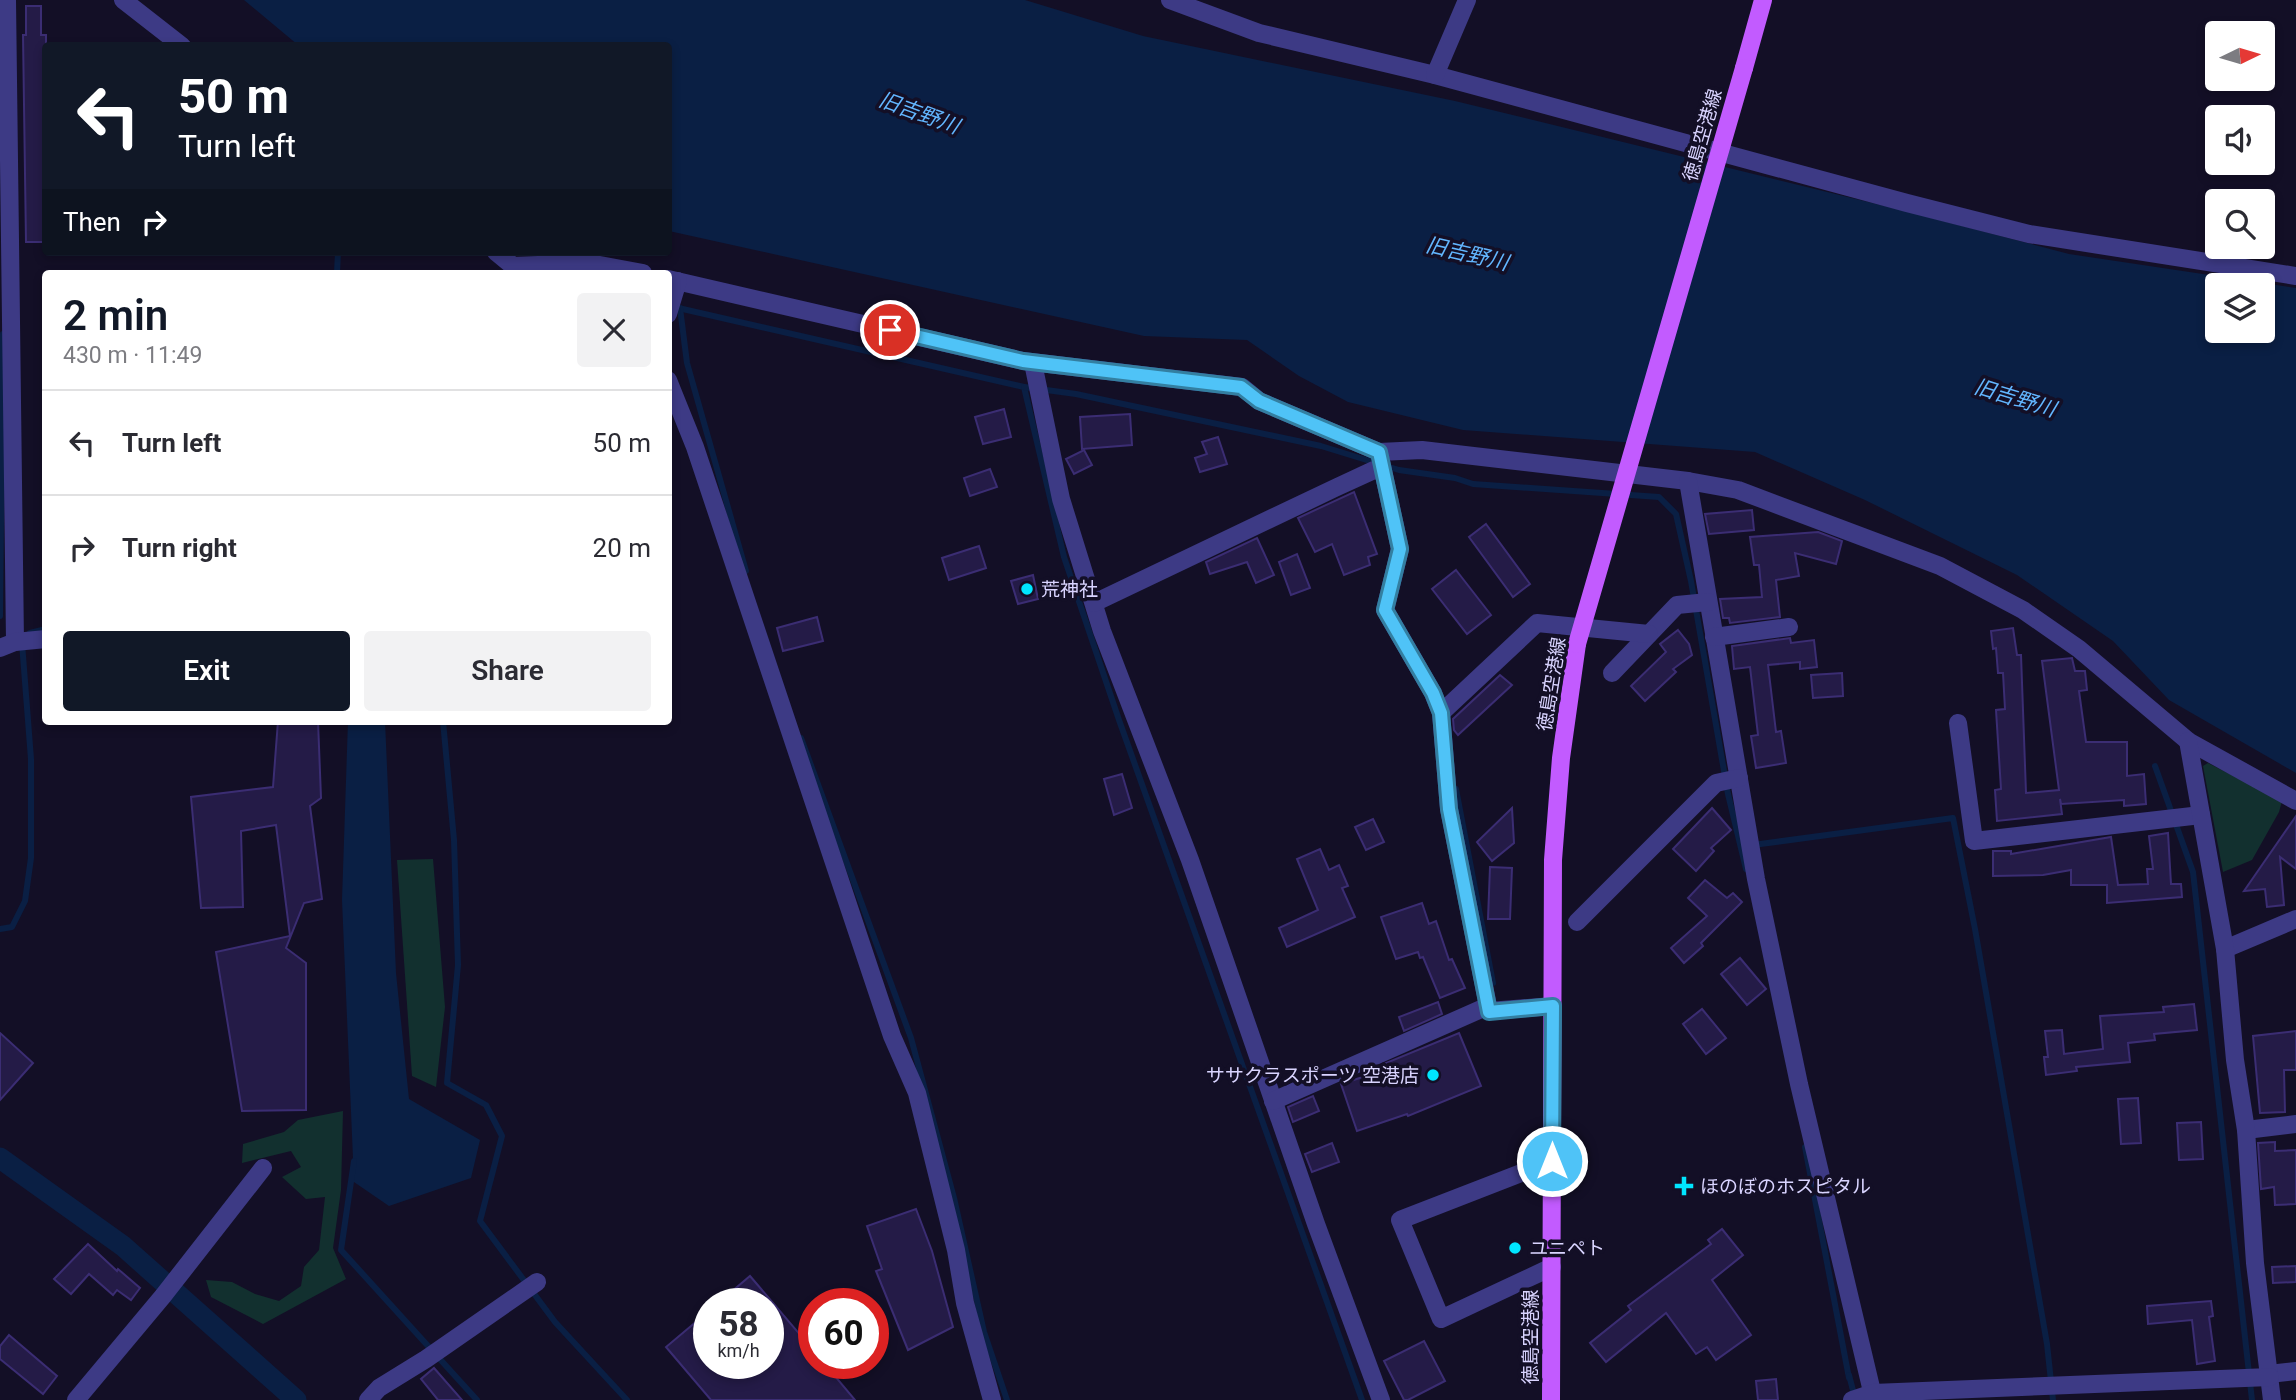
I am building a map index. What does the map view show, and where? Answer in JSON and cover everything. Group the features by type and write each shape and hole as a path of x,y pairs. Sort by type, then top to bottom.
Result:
{"main road":[{"name":"徳島空港線","path":"1551,1400 1553,860 1560,758 1577,644 1763,0"}],"street":[{"path":"7,0 8,645 42,640"},
{"path":"123,0 176,42"},
{"path":"1170,0 1259,33 1435,75 1907,204 2029,234 2296,276"},
{"path":"1435,75 1467,0"},
{"path":"499,256 511,270 589,263 627,270"},
{"path":"673,280 1033,363 1241,387 1259,401 1379,452 1422,450 1688,481 1738,490 1940,566 2023,610 2079,649 2188,741 2296,801"},
{"path":"1033,363 1060,499 1102,631 1190,860 1273,1101 1381,1400"},
{"path":"672,390 695,447 888,1024 916,1093 956,1250 965,1303 992,1400"},
{"path":"1379,452 1400,549 1385,610 1433,693 1441,713 1449,809 1489,1012 1553,1006"},
{"path":"1094,603 1345,483 1374,470 1383,472"},
{"path":"1688,481 1756,879 1799,1084 1873,1396"},
{"path":"1612,674 1677,605 1709,602"},
{"path":"1441,713 1537,623 1649,634"},
{"path":"1714,637 1789,627"},
{"path":"1958,723 1974,841 2201,815"},
{"path":"2188,741 2225,949 2235,1060 2246,1130 2255,1263 2272,1400"},
{"path":"1577,922 1716,783 1739,778"},
{"path":"2225,949 2296,919"},
{"path":"1273,1101 1488,1006"},
{"path":"2246,1130 2296,1124"},
{"path":"1552,1161 1400,1220 1441,1319 1552,1267"},
{"path":"76,1400 263,1168"},
{"path":"368,1400 379,1388 426,1359 537,1282"},
{"path":"1852,1400 1873,1396 2270,1376 2296,1371"}],"green space":[{"path":"2208,763 2282,801 2279,812 2252,860 2223,872 2203,766"},
{"path":"433,859 445,1007 436,1087 412,1076 397,860"},
{"path":"343,1111 341,1190 333,1248 346,1279 263,1324 211,1297 206,1280 232,1282 255,1294 279,1301 301,1286 304,1267 319,1250 325,1197 306,1199 282,1177 301,1167 291,1151 242,1163 243,1144 284,1132 298,1120"}],"water":[{"name":"旧吉野川","path":"244,0 1025,0 1143,36 1455,101 2069,254 2205,274 2205,343 2275,343 2275,285 2296,288 2296,773 2169,700 2113,641 2017,575 1865,500 1755,452 1463,430 1348,402 1299,376 1247,340 1144,336 672,232 672,42 294,42"},
{"path":"348,725 385,725 396,973 409,1099 480,1140 471,1178 389,1206 354,1182 342,900"}],"building":[{"path":"26,6 41,6 41,35 46,35 46,42 42,42 42,242 26,242 23,35 26,35"},
{"path":"1004,409 1011,437 983,444 975,417"},
{"path":"1130,414 1132,445 1082,449 1080,417"},
{"path":"1218,437 1227,464 1200,472 1195,458 1207,454 1202,442"},
{"path":"1084,450 1092,465 1074,474 1066,459"},
{"path":"990,469 997,487 970,496 964,478"},
{"path":"1354,492 1377,554 1368,557 1370,565 1344,575 1332,544 1315,552 1298,518"},
{"path":"1752,510 1754,530 1709,534 1705,514"},
{"path":"1486,524 1530,584 1513,597 1469,537"},
{"path":"1818,532 1842,541 1836,564 1795,553 1799,576 1776,580 1780,617 1730,623 1729,618 1723,618 1720,599 1762,597 1759,565 1754,565 1750,537"},
{"path":"1257,538 1274,575 1256,583 1247,562 1210,574 1206,562"},
{"path":"979,546 986,568 949,580 942,558"},
{"path":"1297,554 1310,588 1291,595 1279,562"},
{"path":"1456,570 1491,615 1467,634 1432,589"},
{"name":"荒神社","path":"1033,575 1038,599 1018,604 1011,581"},
{"path":"817,617 823,641 783,651 777,628"},
{"path":"2013,628 2017,655 2021,655 2026,793 2059,790 2042,661 2072,658 2075,671 2085,671 2087,690 2079,691 2086,742 2127,742 2127,776 2144,774 2146,804 2124,806 2124,800 2061,804 2060,799 2062,814 1997,821 1995,790 2001,789 1996,710 2005,709 2003,673 1998,673 1996,648 1993,649 1991,631"},
{"path":"1678,630 1689,644 1692,655 1673,669 1676,672 1645,701 1631,686 1666,652 1660,644"},
{"path":"1790,638 1791,643 1814,640 1817,667 1800,669 1800,662 1768,665 1776,732 1781,731 1786,763 1756,768 1751,736 1758,735 1750,667 1734,669 1732,646"},
{"path":"1842,673 1843,696 1813,698 1811,675"},
{"path":"1500,675 1512,685 1458,735 1454,730 1453,719"},
{"path":"278,725 318,725 321,798 310,806 322,899 304,903 286,948 306,963 306,1110 242,1111 216,952 290,936 276,825 241,831 243,907 201,908 191,797 273,787"},
{"path":"1122,774 1132,808 1114,815 1104,779"},
{"path":"1512,808 1514,843 1492,861 1477,842"},
{"path":"1712,808 1731,830 1711,848 1714,851 1696,871 1673,849"},
{"path":"2296,816 2296,869 2280,857 2284,905 2267,907 2265,889 2244,891"},
{"path":"1373,819 1384,842 1366,850 1355,827"},
{"path":"2168,833 2171,884 2181,884 2182,897 2107,903 2107,885 2071,885 2071,870 2043,875 1993,876 1993,851 2011,851 2011,854 2111,837 2118,885 2148,884 2147,869 2153,869 2149,836"},
{"path":"1320,849 1329,870 1339,865 1348,886 1342,888 1355,917 1287,947 1279,928 1318,910 1297,859"},
{"path":"1490,867 1512,868 1510,919 1488,919"},
{"path":"1705,880 1727,898 1733,893 1742,902 1684,963 1671,948 1707,916 1688,898"},
{"path":"1422,903 1429,924 1436,921 1449,960 1452,959 1465,988 1440,998 1423,957 1420,958 1418,952 1396,959 1381,917"},
{"path":"1740,958 1766,989 1747,1005 1721,974"},
{"path":"1438,1002 1442,1014 1404,1031 1399,1017"},
{"path":"2194,1004 2197,1030 2154,1034 2155,1040 2128,1043 2130,1062 2076,1067 2077,1071 2046,1075 2044,1057 2048,1057 2045,1031 2062,1030 2064,1054 2103,1049 2100,1016 2164,1012 2163,1007"},
{"path":"1702,1009 1726,1038 1706,1054 1683,1024"},
{"path":"2296,1031 2296,1070 2284,1070 2285,1112 2260,1113 2253,1036"},
{"path":"0,1033 33,1063 0,1100"},
{"name":"ササクラスポーツ 空港店","path":"1459,1033 1481,1086 1408,1116 1407,1114 1357,1131 1341,1084 1388,1069 1386,1063"},
{"path":"1313,1096 1319,1111 1293,1122 1288,1107"},
{"path":"2138,1098 2141,1143 2121,1144 2118,1099"},
{"path":"2201,1122 2203,1159 2179,1160 2177,1123"},
{"path":"2275,1142 2275,1151 2296,1150 2296,1204 2275,1205 2274,1187 2261,1189 2258,1143"},
{"path":"1332,1143 1339,1162 1312,1172 1305,1154"},
{"path":"916,1209 932,1251 953,1327 908,1350 889,1303 889,1288 883,1288 876,1271 882,1269 867,1226"},
{"path":"1722,1229 1743,1255 1712,1280 1751,1335 1716,1360 1707,1347 1696,1354 1666,1313 1606,1362 1590,1343 1631,1310 1628,1306 1711,1244 1708,1240"},
{"path":"88,1244 140,1288 131,1300 117,1290 113,1295 89,1274 71,1294 54,1279"},
{"path":"2296,1266 2296,1282 2273,1283 2272,1267"},
{"path":"750,1276 760,1288 736,1288"},
{"path":"2211,1301 2213,1316 2209,1317 2215,1361 2197,1364 2192,1320 2148,1324 2147,1306"},
{"path":"784,1316 798,1332 798,1379 837,1379 855,1400 711,1400 693,1379 784,1379"},
{"path":"693,1324 693,1379 666,1347"},
{"path":"9,1335 57,1376 43,1394 0,1359 0,1346"},
{"path":"1424,1341 1445,1381 1404,1400 1384,1361"},
{"path":"434,1368 462,1400 438,1400 421,1379"},
{"path":"1776,1379 1778,1400 1758,1400 1756,1381"}],"waterway":[{"path":"337,270 338,256"},
{"path":"674,307 1024,387 1064,557 1119,720 1362,1400"},
{"path":"680,308 687,363 746,571"},
{"path":"0,616 3,334"},
{"path":"1024,387 1076,394 1321,446 1399,470 1455,478 1473,484 1659,497 1676,514 1691,581 1728,794 1746,869"},
{"path":"30,633 42,630"},
{"path":"0,929 12,927 25,901 31,858 31,759 22,643"},
{"path":"443,725 454,840 458,965 447,1083 486,1105 502,1136 480,1221 555,1322 627,1400"},
{"path":"801,738 911,1038 954,1198 984,1332 1007,1400"},
{"path":"2155,766 2193,872 2252,1400"},
{"path":"1456,789 1493,983"},
{"path":"1753,845 1953,818 1975,929 2047,1344 2053,1400"},
{"path":"1805,1147 1849,1378"},
{"path":"0,1158 123,1246 296,1400"},
{"path":"354,1161 341,1250 477,1400"},
{"path":"1849,1375 1855,1398"}],"place":[{"name":"荒神社","path":"1027,589"},
{"name":"ササクラスポーツ 空港店","path":"1433,1075"},
{"name":"ほのぼのホスピタル","path":"1684,1186"},
{"name":"ユニペト","path":"1515,1248"}],"route":[{"path":"890,330 1023,361 1241,387 1259,401 1379,452 1400,549 1385,610 1433,693 1441,713 1449,809 1489,1012 1553,1006 1552,1161"}]}
